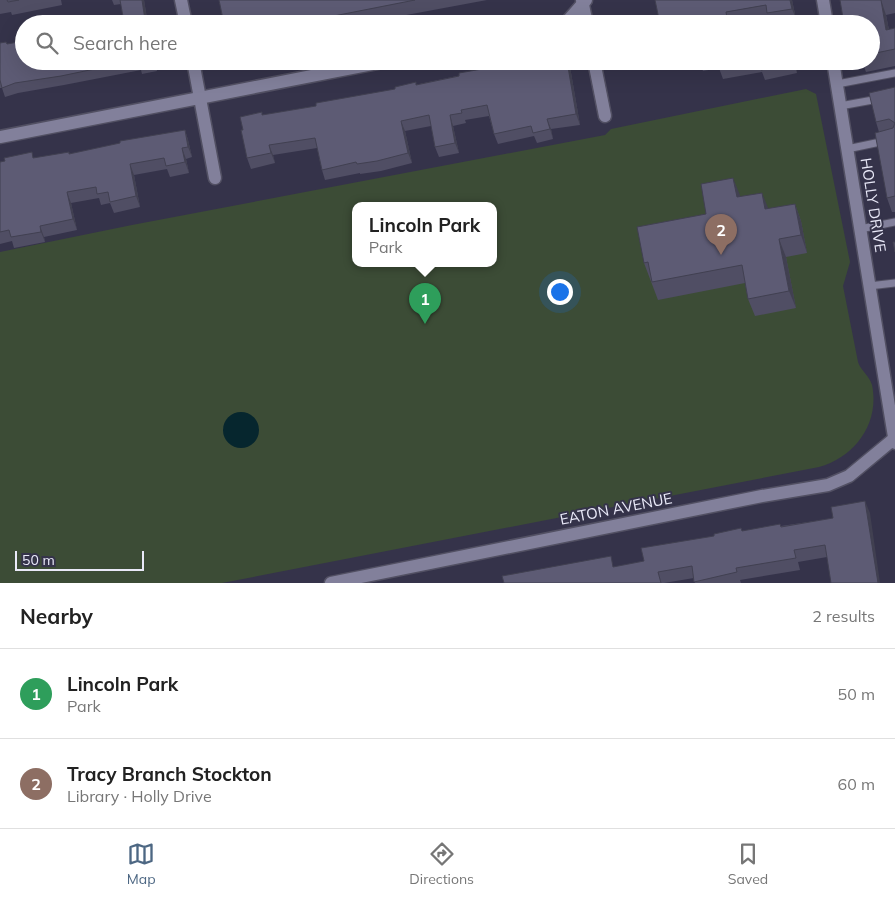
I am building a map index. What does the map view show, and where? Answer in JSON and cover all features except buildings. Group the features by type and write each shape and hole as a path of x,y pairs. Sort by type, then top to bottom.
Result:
{"street":[{"path":"181,0 184,15"},
{"path":"823,0 826,15"},
{"path":"572,15 584,1"},
{"path":"584,1 586,15"},
{"path":"195,70 215,178"},
{"path":"0,137 342,70"},
{"path":"596,70 605,116"},
{"name":"HOLLY DRIVE","path":"835,70 895,440"},
{"name":"EATON AVENUE","path":"331,583 762,496 828,485 849,476 895,440"}],"lane":[{"path":"837,84 895,74"},
{"path":"840,106 895,96"},
{"path":"847,149 895,139"},
{"path":"860,229 895,222"},
{"path":"870,286 895,283"}],"green space":[{"path":"806,89 816,94 850,262 843,286 858,362 872,385 872,412 868,425 854,447 844,455 819,467 222,583 0,583 0,252 605,135 611,129"}],"water":[{"path":"241,412 253,418 259,430 253,442 241,448 229,442 223,430 229,418"}],"place":[{"name":"Tracy Branch Stockton","path":"721,255"},
{"name":"Lincoln Park","path":"425,324"}]}
